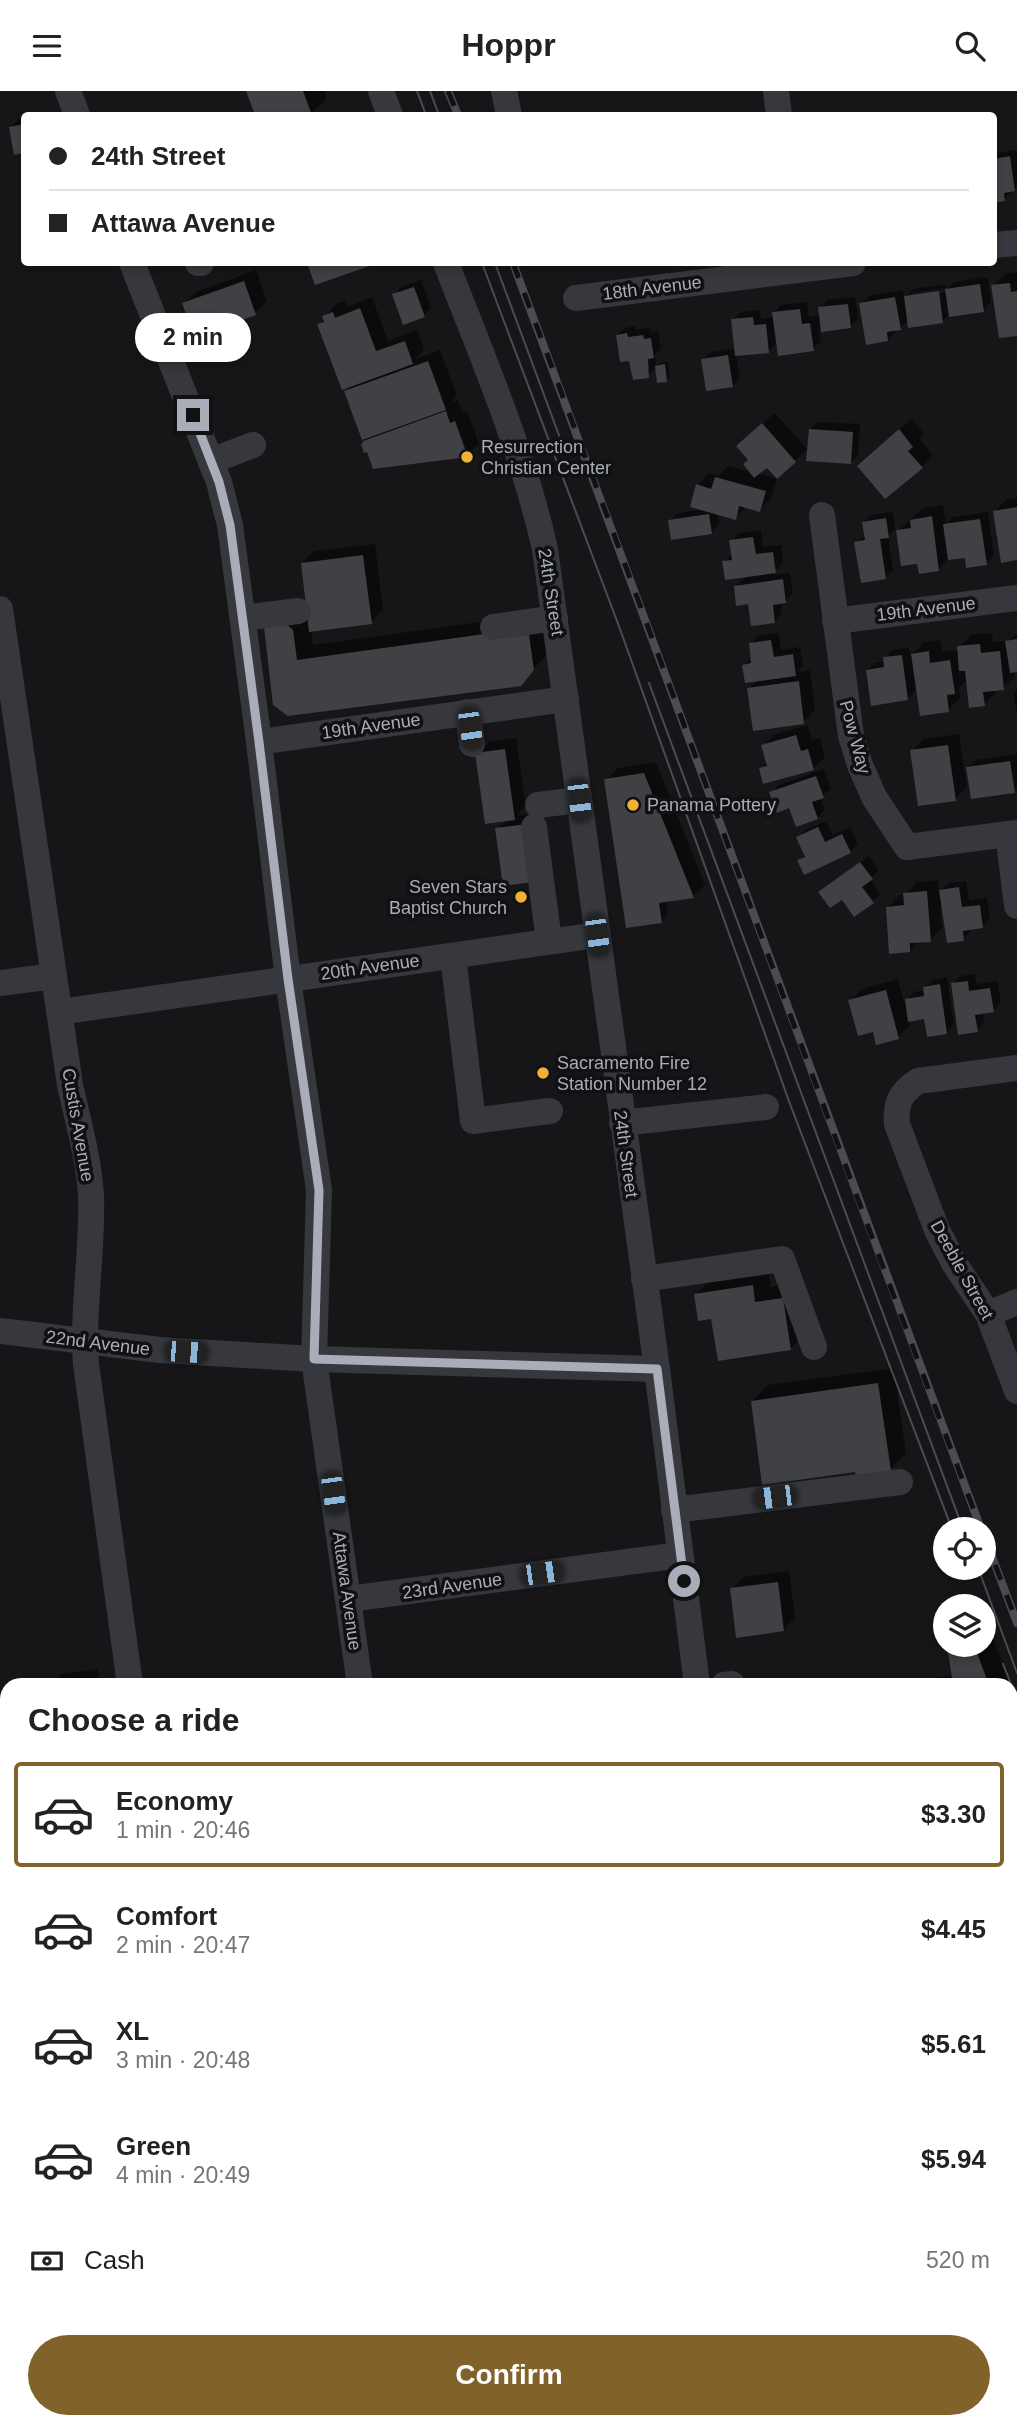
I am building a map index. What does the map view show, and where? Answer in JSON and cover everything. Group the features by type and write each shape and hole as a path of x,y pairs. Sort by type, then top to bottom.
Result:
{"street":[{"path":"68,91 76,112"},
{"path":"381,91 389,112"},
{"path":"504,91 508,112"},
{"path":"776,91 779,112"},
{"path":"997,245 1017,243"},
{"name":"Attawa Avenue","path":"133,266 219,482 230,525 288,979 319,1190 314,1359 359,1678"},
{"name":"24th Street","path":"447,266 530,489 545,549 657,1369 696,1678"},
{"name":"18th Avenue","path":"576,298 799,266"},
{"path":"211,461 253,446"},
{"name":"Pow Way","path":"822,515 847,717 860,765 874,797 907,847 1012,833"},
{"name":"19th Avenue","path":"835,621 1017,597"},
{"name":"Custis Avenue","path":"0,609 59,1012 91,1194 84,1341 129,1678"},
{"path":"243,618 298,611"},
{"path":"493,627 555,618"},
{"name":"19th Avenue","path":"259,742 566,699"},
{"path":"468,712 472,744"},
{"path":"549,941 536,816 579,800"},
{"path":"1012,833 1017,906"},
{"name":"20th Avenue","path":"59,1012 597,935"},
{"path":"453,956 474,1121 550,1111"},
{"path":"0,983 54,976"},
{"name":"Deeble Street","path":"1017,1067 918,1081 907,1088 895,1109 897,1124 937,1230 954,1263 988,1314 1017,1391"},
{"path":"622,1123 765,1107"},
{"path":"644,1279 782,1259 814,1347"},
{"path":"988,1314 1017,1302"},
{"name":"22nd Avenue","path":"0,1331 160,1350 314,1359 657,1369"},
{"path":"674,1510 900,1482"},
{"name":"23rd Avenue","path":"349,1599 680,1555"}],"building":[{"path":"246,91 303,91 311,112 254,112"},
{"path":"21,125 21,154 14,155 9,127"},
{"path":"1010,156 1015,191 1004,193 1005,201 997,202 997,158"},
{"path":"308,266 369,266 315,285"},
{"path":"244,281 256,315 194,337 182,303"},
{"path":"1010,283 1011,292 1017,291 1017,336 999,338 991,285"},
{"path":"980,284 984,312 949,317 945,289"},
{"path":"414,287 425,317 403,325 392,294"},
{"path":"939,291 943,323 908,328 904,296"},
{"path":"895,297 901,330 887,332 888,341 866,345 859,303"},
{"path":"848,304 851,328 821,332 818,307"},
{"path":"360,308 376,351 405,341 413,364 342,390 317,324 324,322 322,316 333,312 335,318"},
{"path":"800,309 802,324 810,323 814,351 778,356 772,312"},
{"path":"753,317 754,325 766,324 769,353 735,356 731,319"},
{"path":"627,333 628,337 643,335 644,339 651,338 654,358 648,359 649,378 633,380 629,361 620,362 616,335"},
{"path":"728,355 733,387 706,391 701,359"},
{"path":"428,361 446,410 362,440 344,391"},
{"path":"665,364 667,382 657,383 655,366"},
{"path":"446,411 450,423 455,421 468,457 373,469 367,452 364,453 361,444 363,441"},
{"path":"762,423 796,462 777,479 767,468 754,478 743,464 748,460 736,446"},
{"path":"809,429 853,432 851,464 806,461"},
{"path":"899,429 913,447 908,451 923,468 885,499 857,466"},
{"path":"715,477 766,491 760,512 739,506 736,520 690,507 696,484 711,489"},
{"path":"1017,507 1017,560 1001,563 993,511"},
{"path":"709,514 712,534 671,540 668,520"},
{"path":"932,516 939,571 919,574 917,564 901,566 896,530 911,528 910,520"},
{"path":"886,518 889,538 880,539 886,579 861,583 854,542 865,540 862,522"},
{"path":"980,519 987,565 966,568 965,558 948,560 943,524"},
{"path":"753,537 756,554 773,552 776,573 725,580 722,561 732,560 729,540"},
{"path":"363,555 372,624 309,632 301,563"},
{"path":"783,579 786,603 773,605 775,623 751,626 748,604 736,606 734,586"},
{"path":"286,624 293,630 297,660 528,628 534,670 521,686 288,716 273,705 264,627"},
{"path":"1017,639 1017,672 1010,673 1005,641"},
{"path":"771,640 774,657 793,654 796,676 745,683 742,665 751,663 749,643"},
{"path":"980,644 981,653 1000,651 1004,690 983,692 985,706 969,708 965,671 959,671 957,646"},
{"path":"929,651 930,663 950,660 955,694 947,695 949,712 920,716 911,654"},
{"path":"902,655 908,700 871,706 866,670 884,667 883,657"},
{"path":"799,681 804,724 753,731 747,688"},
{"path":"796,735 801,751 808,749 814,770 763,784 759,768 767,766 761,745"},
{"path":"948,745 956,801 918,806 910,750"},
{"path":"505,749 515,820 485,824 475,753"},
{"path":"1010,761 1015,793 971,799 966,767"},
{"path":"644,773 694,898 659,903 662,923 626,928 604,779"},
{"path":"816,776 824,798 812,802 818,819 796,827 789,808 777,813 769,792"},
{"path":"527,824 534,882 503,886 495,828"},
{"path":"818,827 825,842 842,834 851,853 804,875 797,860 805,857 796,837"},
{"path":"860,862 873,879 862,887 874,903 854,917 842,900 830,908 818,892"},
{"path":"959,887 962,907 980,905 983,928 963,931 964,941 947,943 939,890"},
{"path":"927,891 931,942 910,943 910,952 889,954 886,907 904,905 903,893"},
{"path":"968,981 969,991 990,988 994,1012 975,1015 978,1032 958,1035 951,983"},
{"path":"940,984 947,1034 927,1037 924,1019 908,1022 905,999 924,996 923,987"},
{"path":"886,990 899,1039 876,1045 873,1032 858,1036 848,1000"},
{"path":"753,1285 755,1302 783,1298 791,1350 718,1361 711,1319 698,1321 694,1294"},
{"path":"878,1383 891,1471 856,1475 855,1472 762,1485 751,1401"},
{"path":"778,1582 784,1631 736,1638 730,1588"},
{"path":"949,1657 978,1657 986,1678 952,1678"}],"tram line":[{"path":"417,91 425,112"},
{"path":"430,91 438,112"},
{"path":"483,266 620,629 790,1104 947,1517"},
{"path":"496,266 563,446"},
{"path":"649,683 959,1517"},
{"path":"982,1580 1017,1673"},
{"path":"1003,1664 1009,1678"}],"railway":[{"path":"448,91 457,112"},
{"path":"514,266 977,1517"},
{"path":"996,1567 1017,1623"}],"place":[{"name":"Resurrection Christian Center","path":"467,457"},
{"name":"Panama Pottery","path":"633,805"},
{"name":"Seven Stars Baptist Church","path":"521,897"},
{"name":"Sacramento Fire Station Number 12","path":"543,1073"}],"route":[{"path":"193,415 219,482 230,525 288,979 319,1190 314,1359 657,1369 684,1581"}]}
